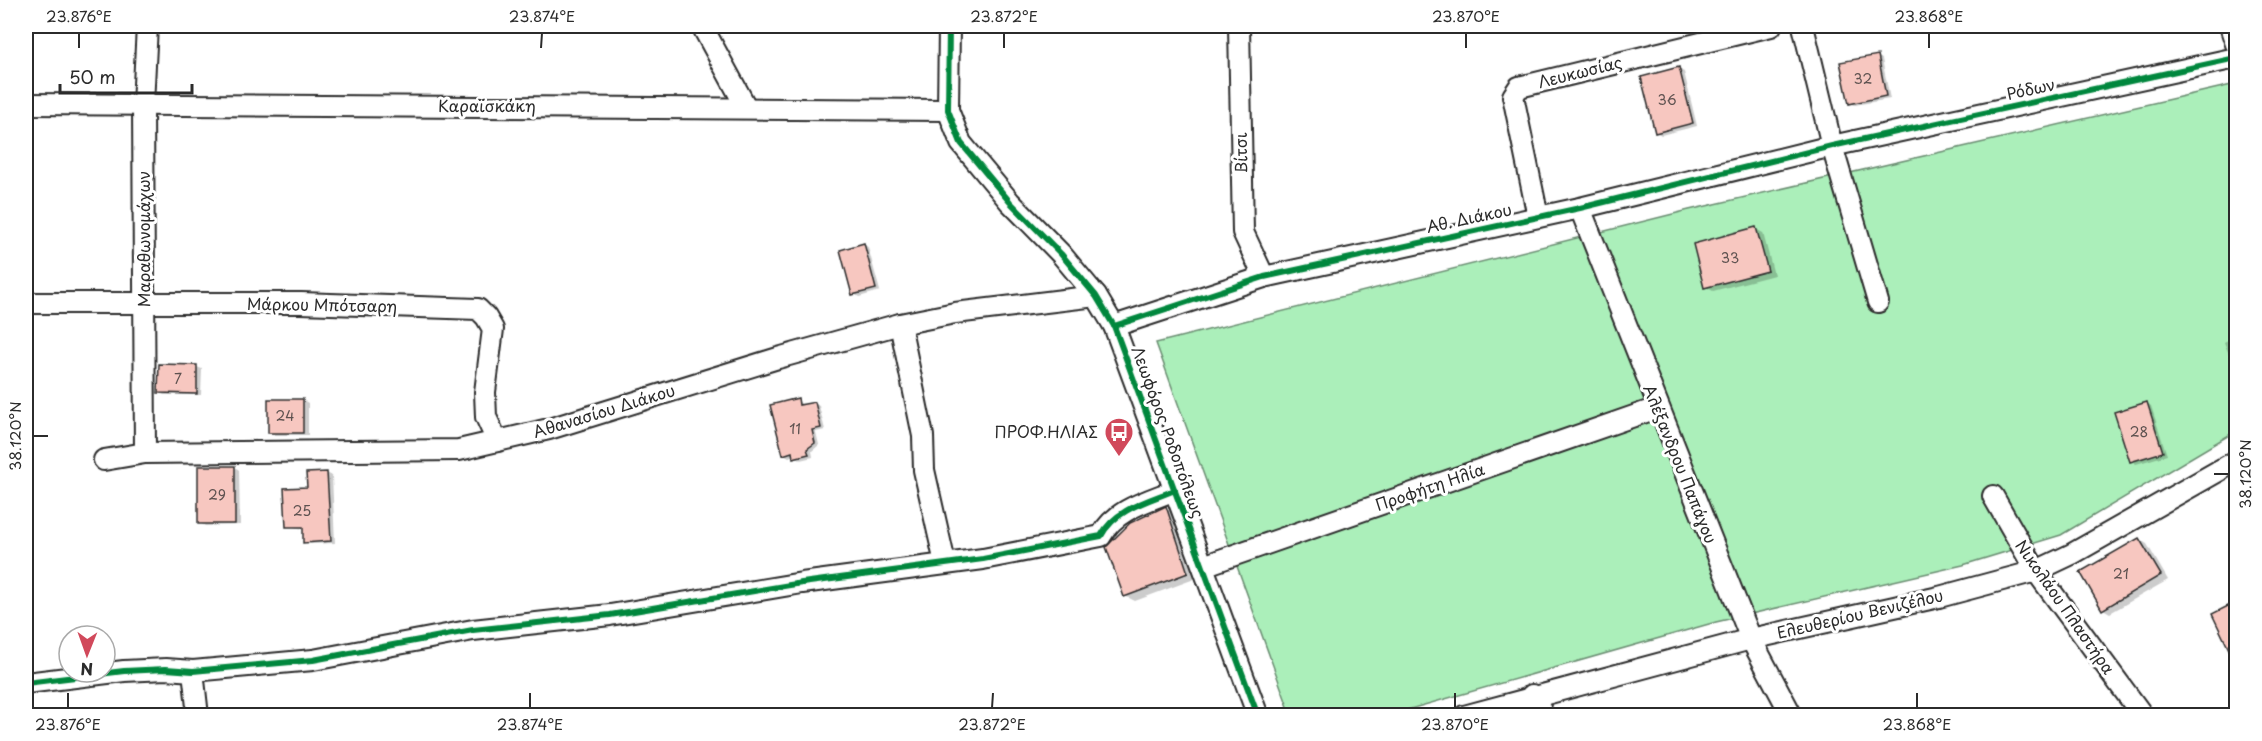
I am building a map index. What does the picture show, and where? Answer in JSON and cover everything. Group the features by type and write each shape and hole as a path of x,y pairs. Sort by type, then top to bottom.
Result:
{"street":[{"name":"Μαραθωνομάχων","path":"145,453 143,104 147,26"},
{"path":"702,26 746,107"},
{"name":"Λεωφόρος Ροδοπόλεως","path":"949,26 948,110 954,128 970,156 1061,254 1096,296 1114,326 1258,716"},
{"name":"Βίτσι","path":"1239,26 1243,232 1264,277"},
{"name":"Λευκωσίας","path":"1538,217 1513,96 1519,87 1771,26"},
{"path":"1803,26 1832,146 1878,302"},
{"path":"2230,26 2236,44"},
{"name":"Ρόδων","path":"1832,146 2236,58"},
{"name":"Καραϊσκάκη","path":"26,104 948,110"},
{"name":"Αθ. Διάκου","path":"1114,326 1264,277 1580,208 1832,146"},
{"name":"Αλέξανδρου Παπάγου","path":"1580,208 1657,408 1751,639 1792,716"},
{"name":"Αθανασίου Διάκου","path":"104,460 145,453 459,450 549,429 778,358 900,324 955,313 1039,305 1096,296"},
{"name":"Μάρκου Μπότσαρη","path":"26,303 301,303 478,309 493,329 486,417 497,441"},
{"path":"900,324 923,436 924,470 945,563"},
{"name":"Προφήτη Ηλία","path":"1203,566 1657,408"},
{"name":"Ελευθερίου Βενιζέλου","path":"1464,716 1532,695 1751,639 1939,597 2036,571 2072,554 2236,461"},
{"path":"26,683 124,671 166,669 193,671 313,660 473,630 610,615 709,597 1027,552 1101,536 1108,525 1120,514 1175,490"},
{"name":"Νικολάου Πλαστήρα","path":"1993,496 2036,571 2143,716"},
{"path":"193,671 198,716"},
{"path":"1532,695 1544,716"}],"green space":[{"path":"2236,84 2236,431 2061,535 1963,565 1716,622 1389,715 1291,715 1156,343 1689,210"}],"building":[{"path":"1878,55 1886,96 1849,104 1840,62"},
{"path":"1679,67 1693,123 1655,133 1641,77"},
{"path":"1756,227 1768,271 1704,288 1693,244"},
{"path":"864,243 876,289 852,295 840,250"},
{"path":"159,364 197,365 197,394 158,393"},
{"path":"798,398 799,405 815,402 821,428 812,430 815,443 807,449 809,454 793,458 792,452 783,455 770,405"},
{"path":"268,399 303,399 303,433 268,433"},
{"path":"2147,402 2163,452 2130,462 2114,412"},
{"path":"198,466 235,466 235,524 198,524"},
{"path":"327,472 331,541 303,543 303,527 286,527 284,488 307,487 306,473"},
{"path":"1166,506 1188,573 1124,597 1106,547 1130,523"},
{"path":"2139,538 2161,575 2102,610 2080,572"},
{"path":"2236,602 2236,664 2212,614"}],"cycle path":[{"path":"949,26 948,110 961,143 1010,202 1061,254 1096,296 1114,326 1258,716"},
{"path":"1114,326 1264,277 1580,208 1832,146 2236,58"},
{"path":"26,683 124,671 166,669 193,671 313,660 473,630 610,615 802,583 983,559 1101,536 1123,512 1175,490"}],"place":[{"name":"ΠΡΟΦ.ΗΛΙΑΣ","path":"1119,458"}]}
